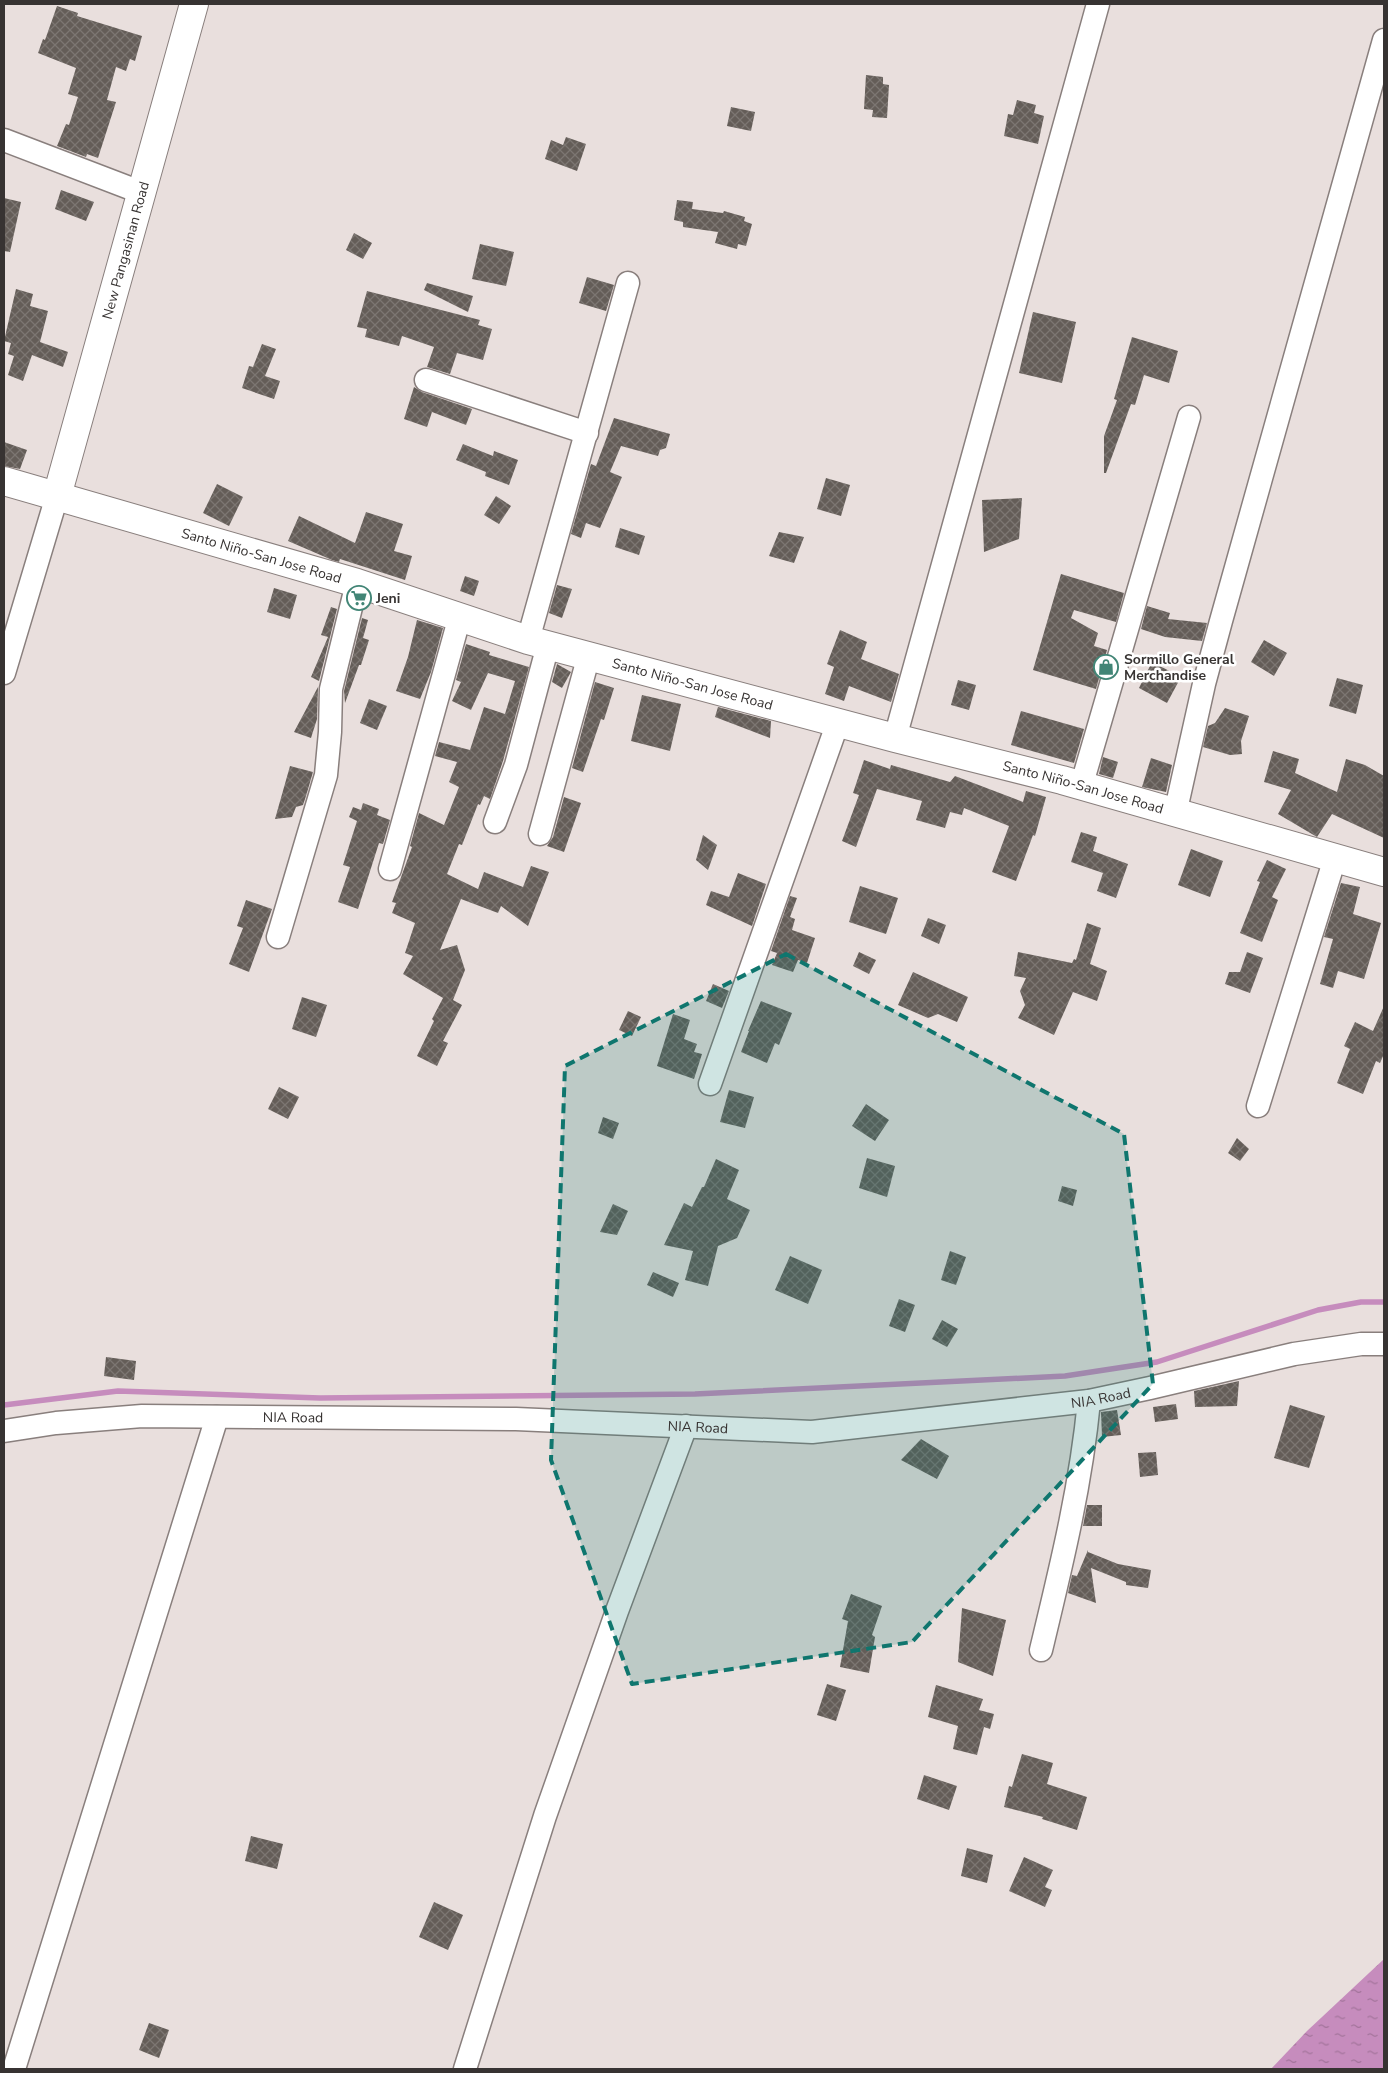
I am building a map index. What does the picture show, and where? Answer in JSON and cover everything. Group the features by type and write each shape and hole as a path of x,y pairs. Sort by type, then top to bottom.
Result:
{"main road":[{"name":"New Pangasinan Road","path":"57,496 140,192 194,4"},
{"name":"Santo Niño-San Jose Road","path":"4,481 357,583 538,642 895,738 1062,780 1081,787 1384,872"}],"street":[{"path":"895,738 1098,4"},
{"path":"1176,814 1204,684 1384,40"},
{"path":"4,140 140,192"},
{"path":"495,822 516,764 538,642 587,433 628,283"},
{"path":"426,380 587,433"},
{"path":"1081,787 1189,418"},
{"path":"4,673 57,496"},
{"path":"278,937 326,775 329,752 331,689 357,583"},
{"path":"390,869 460,616"},
{"path":"540,834 589,655"},
{"path":"710,1084 838,722"},
{"path":"1258,1106 1335,858"},
{"name":"NIA Road","path":"4,1431 99,1418 142,1416 516,1419 812,1432 1089,1400 1150,1388 1294,1354 1360,1344 1384,1344"},
{"path":"1041,1650 1068,1541 1078,1491 1089,1400"},
{"path":"14,2069 217,1417"},
{"path":"465,2069 545,1816 617,1611 686,1426"}],"highlighted area":[{"path":"786,954 1124,1134 1153,1384 912,1642 632,1684 551,1460 565,1066"}],"water":[{"path":"1384,1959 1384,2069 1271,2069 1307,2031"}],"building":[{"path":"57,6 78,13 77,16 142,36 135,61 130,59 126,71 116,67 107,100 116,102 98,158 87,154 86,157 57,146 66,124 69,125 78,97 68,94 76,68 38,53 43,39 45,40"},
{"path":"866,75 883,77 883,84 889,85 887,118 872,117 873,110 864,109"},
{"path":"1017,100 1036,105 1034,113 1044,116 1038,144 1004,136 1008,114 1013,115"},
{"path":"731,107 755,112 751,131 727,126"},
{"path":"566,137 586,144 577,171 545,159 551,140 563,145"},
{"path":"61,190 94,202 86,221 55,209"},
{"path":"4,198 21,202 10,252 4,251"},
{"path":"677,200 693,202 692,209 723,213 724,211 745,217 744,221 752,224 746,246 738,244 737,249 715,243 718,232 683,227 683,222 674,220"},
{"path":"354,233 372,243 363,259 346,250"},
{"path":"480,244 514,252 506,286 472,279"},
{"path":"587,277 614,285 606,311 579,303"},
{"path":"427,283 473,296 468,312 424,290"},
{"path":"16,289 33,294 30,306 48,311 40,342 68,352 63,367 32,355 23,381 8,375 14,356 8,354 11,343 4,341"},
{"path":"367,291 480,320 478,325 492,329 483,360 457,353 450,374 427,367 434,347 402,336 399,346 365,337 367,329 357,327"},
{"path":"1033,312 1076,322 1062,383 1019,373"},
{"path":"1132,337 1178,351 1169,383 1144,375 1135,405 1131,404 1106,473 1104,473 1104,436 1117,400 1114,399"},
{"path":"262,344 276,349 265,376 280,381 274,399 242,388 249,366 253,367"},
{"path":"414,387 422,392 472,409 466,425 432,412 427,427 404,419"},
{"path":"614,418 670,434 666,448 660,450 658,456 621,446 610,472 622,477 600,528 586,523 581,538 571,534 591,464 596,466"},
{"path":"4,442 27,450 20,469 4,466"},
{"path":"463,444 493,456 494,451 518,460 509,485 485,476 486,472 456,460"},
{"path":"826,478 850,485 841,516 817,509"},
{"path":"217,484 243,497 229,526 203,513"},
{"path":"496,496 511,506 499,524 484,515"},
{"path":"1022,498 1019,539 984,552 982,500"},
{"path":"366,512 403,524 394,551 412,556 405,580 340,559 339,562 332,560 288,541 299,516 355,543"},
{"path":"620,528 645,536 639,555 615,547"},
{"path":"779,532 804,537 794,563 769,556"},
{"path":"1061,574 1124,593 1116,622 1074,610 1071,618 1098,633 1094,646 1107,650 1096,689 1033,670"},
{"path":"465,576 479,581 474,596 460,591"},
{"path":"557,585 572,589 562,618 549,613"},
{"path":"274,588 297,595 290,619 267,612"},
{"path":"1147,606 1170,613 1168,619 1207,623 1202,641 1165,637 1141,629"},
{"path":"331,607 337,609 319,681 311,677 328,637 321,635"},
{"path":"362,618 368,620 363,638 369,640 345,703 344,691"},
{"path":"417,620 443,628 431,672 420,699 396,691 408,657"},
{"path":"840,630 867,642 861,659 899,674 891,702 849,686 844,701 825,694 834,667 827,664"},
{"path":"1264,640 1287,653 1274,676 1251,662"},
{"path":"466,644 490,652 489,655 529,667 503,761 490,799 484,796 480,805 478,804 462,845 459,844 447,874 478,889 484,872 523,887 531,866 549,872 528,926 501,906 498,913 461,899 440,950 457,945 465,970 453,1000 462,1005 443,1041 448,1043 437,1066 417,1056 443,998 403,974 413,956 405,953 415,923 392,913 396,903 392,902 412,847 410,846 419,813 444,825 459,787 449,782 457,762 435,756 439,742 470,750 484,707 505,714 515,681 488,673 471,710 452,701 461,682 456,680"},
{"path":"1152,662 1181,677 1167,703 1139,688"},
{"path":"557,664 571,672 562,688 552,682"},
{"path":"1337,678 1363,685 1356,714 1329,706"},
{"path":"958,680 976,685 969,710 951,705"},
{"path":"595,682 614,688 604,720 601,719 583,772 572,768"},
{"path":"318,687 317,719 311,738 294,732"},
{"path":"642,695 681,704 670,751 631,741"},
{"path":"369,699 387,706 377,730 360,723"},
{"path":"718,707 771,721 770,738 715,717"},
{"path":"1225,708 1249,716 1241,741 1242,754 1230,755 1203,747 1208,726 1215,723"},
{"path":"1021,711 1084,729 1074,763 1011,745"},
{"path":"1273,751 1299,759 1295,773 1337,792 1346,759 1365,765 1384,776 1384,838 1332,814 1317,837 1278,814 1291,790 1264,782"},
{"path":"1103,757 1118,762 1113,778 1099,774"},
{"path":"1151,758 1172,765 1166,792 1142,787"},
{"path":"864,760 890,769 891,765 950,782 955,776 1023,802 1026,791 1046,797 1035,836 1033,835 1016,881 992,872 1009,826 964,808 962,815 950,812 945,828 916,820 922,801 877,789 856,847 842,841 859,795 853,793"},
{"path":"290,766 313,772 303,805 296,807 292,817 275,819"},
{"path":"564,797 581,803 564,852 547,846 553,837"},
{"path":"363,803 379,809 377,815 390,820 383,844 379,843 358,909 338,902 350,867 343,865 357,821 349,817 353,807 361,810"},
{"path":"1081,832 1097,837 1093,851 1128,864 1116,898 1097,891 1103,873 1071,862"},
{"path":"703,835 717,845 708,870 696,860"},
{"path":"1191,849 1223,861 1210,897 1178,885"},
{"path":"1267,860 1286,869 1272,897 1278,900 1262,942 1240,933 1260,882 1257,881"},
{"path":"738,873 766,884 752,926 706,905 711,891 729,897"},
{"path":"1341,883 1360,887 1353,914 1381,923 1364,979 1338,971 1333,988 1320,984 1333,939 1324,937"},
{"path":"860,886 898,898 886,934 849,922"},
{"path":"790,896 797,898 790,917 795,919 792,930 815,938 807,963 798,960 793,972 772,965 777,953 771,951"},
{"path":"246,900 272,909 249,972 229,964 243,928 237,926"},
{"path":"928,918 946,925 939,944 921,936"},
{"path":"1087,923 1101,928 1090,964 1107,971 1097,1001 1073,992 1054,1035 1018,1018 1025,1005 1020,991 1026,978 1014,976 1018,952 1072,963 1074,959 1076,960"},
{"path":"859,952 876,960 869,974 853,966"},
{"path":"1247,952 1263,958 1250,993 1225,984 1229,972 1240,972"},
{"path":"913,972 968,997 957,1022 938,1014 928,1018 898,1005"},
{"path":"713,984 729,991 722,1008 706,1001"},
{"path":"302,997 327,1005 316,1037 292,1029"},
{"path":"761,1001 792,1013 779,1045 775,1043 767,1063 741,1052"},
{"path":"1384,1006 1384,1054 1380,1063 1376,1061 1363,1094 1337,1083 1350,1049 1344,1046 1355,1022 1373,1031"},
{"path":"628,1011 641,1017 632,1036 619,1030"},
{"path":"673,1014 690,1020 684,1039 697,1044 694,1052 702,1054 694,1079 657,1066"},
{"path":"279,1087 299,1097 288,1119 268,1109"},
{"path":"729,1090 754,1097 745,1128 720,1122"},
{"path":"866,1104 889,1120 875,1141 852,1126"},
{"path":"603,1117 619,1123 613,1139 598,1133"},
{"path":"1237,1138 1249,1149 1240,1161 1228,1153"},
{"path":"867,1158 895,1166 887,1197 859,1188"},
{"path":"716,1159 739,1170 727,1199 750,1210 737,1238 718,1246 708,1286 685,1280 693,1251 664,1245 684,1203 692,1207 702,1187 704,1187"},
{"path":"1062,1186 1077,1190 1073,1206 1058,1201"},
{"path":"613,1204 628,1211 617,1235 600,1232"},
{"path":"950,1251 966,1257 956,1285 941,1280"},
{"path":"790,1256 822,1270 808,1304 775,1290"},
{"path":"653,1272 679,1283 673,1297 647,1285"},
{"path":"899,1299 915,1305 905,1332 889,1326"},
{"path":"942,1320 958,1329 947,1347 932,1339"},
{"path":"106,1357 136,1361 134,1380 104,1376"},
{"path":"1239,1381 1237,1406 1195,1407 1194,1391"},
{"path":"1176,1404 1178,1419 1155,1422 1153,1407"},
{"path":"1290,1405 1325,1416 1309,1468 1274,1458"},
{"path":"1117,1410 1121,1435 1102,1437 1101,1412"},
{"path":"921,1439 949,1456 937,1479 901,1460"},
{"path":"1156,1452 1158,1475 1140,1477 1138,1453"},
{"path":"1087,1505 1102,1505 1102,1526 1083,1526"},
{"path":"1088,1550 1088,1552 1118,1564 1151,1570 1148,1588 1126,1585 1126,1582 1091,1568 1096,1603 1068,1593 1072,1575 1077,1576"},
{"path":"851,1594 882,1606 872,1635 875,1637 869,1673 840,1667 848,1621 842,1619"},
{"path":"962,1608 1006,1620 993,1676 958,1662"},
{"path":"827,1684 846,1690 836,1721 817,1715"},
{"path":"936,1685 983,1699 979,1710 994,1714 990,1729 984,1727 977,1755 953,1749 958,1726 928,1717"},
{"path":"1022,1754 1053,1763 1047,1784 1087,1797 1077,1830 1042,1819 1043,1817 1004,1807 1009,1786 1012,1787"},
{"path":"924,1775 957,1786 949,1810 917,1799"},
{"path":"251,1836 283,1844 277,1869 245,1861"},
{"path":"967,1848 993,1855 987,1883 961,1876"},
{"path":"1024,1857 1053,1870 1045,1887 1052,1890 1045,1907 1009,1891"},
{"path":"434,1902 463,1915 448,1950 419,1937"},
{"path":"149,2023 169,2030 159,2058 139,2050"}],"waterway":[{"path":"4,1405 118,1391 320,1398 695,1394 1065,1376 1157,1362 1318,1310 1361,1302 1384,1302"}],"place":[{"name":"Jeni","path":"359,598"},
{"name":"Sormillo General Merchandise","path":"1106,667"}]}
